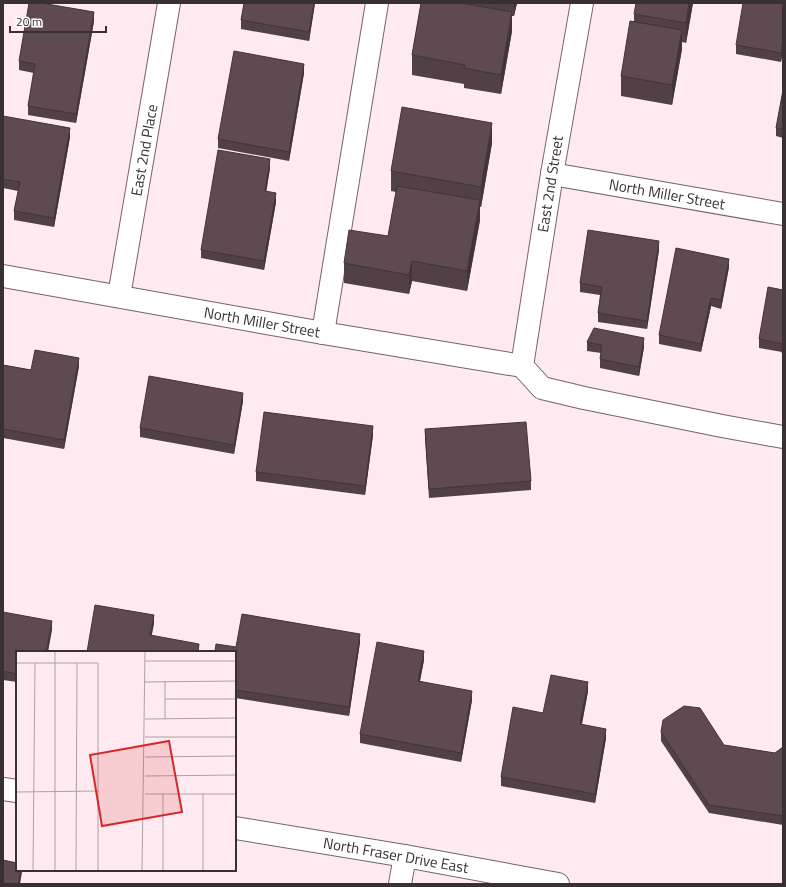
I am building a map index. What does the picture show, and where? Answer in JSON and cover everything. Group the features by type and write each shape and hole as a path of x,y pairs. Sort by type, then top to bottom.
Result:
{"street":[{"name":"East 2nd Place","path":"119,296 170,3"},
{"path":"323,333 377,3"},
{"name":"East 2nd Street","path":"522,366 552,174 582,3"},
{"name":"North Miller Street","path":"552,174 783,214"},
{"name":"North Miller Street","path":"3,276 323,333 522,366"},
{"path":"522,366 542,388 591,400 783,437"},
{"path":"3,789 16,791"},
{"name":"North Fraser Drive East","path":"236,828 405,856 558,884"},
{"path":"400,884 405,856"}],"building":[{"path":"29,3 41,3 94,12 76,114 28,106 35,64 19,61"},
{"path":"244,3 314,3 309,32 241,20"},
{"path":"421,3 461,3 512,12 501,75 464,68 465,65 412,55"},
{"path":"636,3 689,3 686,23 634,14"},
{"path":"743,3 783,3 783,40 781,53 736,45"},
{"path":"630,21 682,30 672,85 621,76"},
{"path":"234,51 304,64 289,152 218,139"},
{"path":"783,90 783,129 776,128"},
{"path":"402,107 492,123 481,187 391,171"},
{"path":"3,116 70,128 54,218 14,211 20,182 3,179"},
{"path":"218,150 270,159 265,191 276,193 264,261 201,250"},
{"path":"397,186 480,200 467,271 412,261 409,275 344,263 349,230 388,236"},
{"path":"588,230 659,241 647,321 598,313 602,287 580,283"},
{"path":"676,248 729,259 721,300 711,298 701,344 659,335"},
{"path":"768,287 783,290 783,344 759,339"},
{"path":"594,328 644,338 639,367 600,359 602,345 587,342"},
{"path":"35,350 79,358 64,440 3,429 3,365 31,370"},
{"path":"149,376 243,393 234,445 140,428"},
{"path":"264,412 373,426 365,486 256,472"},
{"path":"526,422 531,481 429,489 425,429"},
{"path":"95,605 154,615 150,635 199,644 198,651 87,651"},
{"path":"3,612 52,621 46,651 16,651 16,674 3,671"},
{"path":"242,614 360,634 349,707 236,690 236,651 215,651 216,644 236,647"},
{"path":"377,642 424,651 418,681 472,691 461,753 360,734"},
{"path":"551,675 588,682 580,724 606,729 595,794 501,777 513,707 543,713"},
{"path":"684,706 700,708 724,745 775,753 783,747 783,816 709,805 661,732 663,720"},
{"path":"3,860 16,863 16,871 21,871 18,884 3,884"}]}
